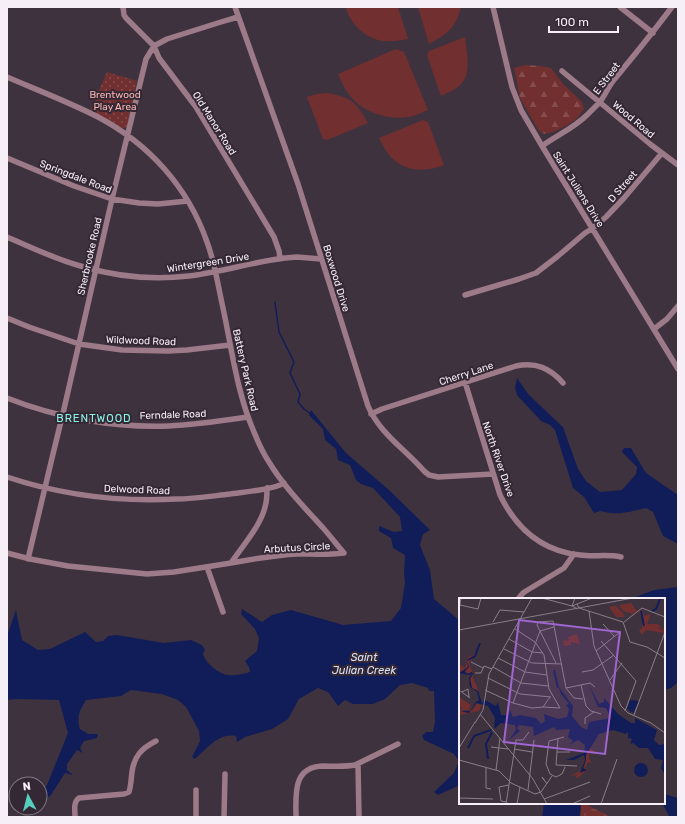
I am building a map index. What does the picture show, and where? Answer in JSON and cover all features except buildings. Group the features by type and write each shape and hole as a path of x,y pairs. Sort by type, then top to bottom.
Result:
{"street":[{"name":"Old Manor Road","path":"123,7 126,18 154,46 159,58 202,115 274,237 280,258"},
{"name":"Boxwood Drive","path":"235,7 298,184 371,414 384,432 424,472 429,475 438,477 493,474"},
{"name":"Saint Juliens Drive","path":"493,7 512,87 521,110 678,369"},
{"path":"620,7 653,33"},
{"name":"E Street","path":"542,146 575,125 600,102 612,83 672,7"},
{"path":"154,46 167,39 238,18"},
{"name":"Sherbrooke Road","path":"28,559 63,416 127,134 146,59 154,46"},
{"name":"Wood Road","path":"562,71 678,165"},
{"name":"Battery Park Road","path":"7,77 99,117 127,134 143,147 173,178 188,201 207,241 215,271 236,372 248,417 268,461 284,483"},
{"name":"D Street","path":"464,295 536,273 606,217 662,153"},
{"name":"Springdale Road","path":"7,158 74,186 112,199 158,204 188,201"},
{"name":"Wintergreen Drive","path":"7,237 65,261 95,270 118,275 151,278 191,276 280,258 297,257 321,259"},
{"path":"654,329 667,319 678,306"},
{"name":"Wildwood Road","path":"7,318 79,344 122,350 187,350 230,345"},
{"name":"Cherry Lane","path":"371,414 382,409 516,366 536,365 549,370 563,383"},
{"name":"North River Drive","path":"465,382 500,495 515,521 531,535 556,549 574,554 590,556 609,555 621,557"},
{"name":"Ferndale Road","path":"7,398 63,416 98,422 130,425 162,426 248,417"},
{"name":"Delwood Road","path":"7,477 63,492 143,500 198,498 241,493 267,488"},
{"path":"7,553 28,559 68,566 147,574 174,572 231,563 263,514 267,497 267,488 277,487 284,483"},
{"name":"Arbutus Circle","path":"231,563 296,554 344,553 284,483"},
{"path":"519,598 526,591 564,568 574,554"},
{"path":"207,566 223,612"},
{"path":"75,817 75,803 77,799 81,797 124,794 129,792 133,766 137,756 148,745 156,741"},
{"path":"296,817 296,789 300,779 306,772 318,767 348,766 358,764 398,744"},
{"path":"358,764 359,817"},
{"path":"224,817 225,774"},
{"path":"196,790 196,817"}],"green space":[{"path":"346,7 398,7 408,39 386,41 377,40 370,37 359,29 351,19"},
{"path":"418,7 461,7 459,14 450,30 429,44"},
{"path":"465,37 468,59 466,76 462,83 454,90 441,96 427,55 429,51"},
{"path":"396,49 404,52 428,110 411,117 401,118 386,116 365,109 349,94 338,74"},
{"path":"525,65 551,68 563,84 582,102 584,109 575,120 553,132 544,134 539,131 520,98 514,68"},
{"name":"Brentwood Play Area","path":"107,72 137,81 127,126 125,128 122,128 90,111"},
{"path":"327,93 342,96 352,102 360,110 368,123 327,140 323,139 307,97"},
{"path":"423,120 428,122 444,165 436,168 421,170 399,164 386,150 379,138"},
{"path":"581,804 588,804 609,816 614,817 580,817"}],"water":[{"path":"517,378 529,395 563,427 578,469 586,481 600,492 622,490 636,474 637,467 622,452 624,448 631,448 646,473 678,495 678,544 663,536 653,512 646,508 623,513 600,511 594,513 584,497 573,488 555,430 550,425 541,421 517,395 515,388"},
{"name":"Saint Julian Creek","path":"311,410 346,453 389,490 430,530 423,534 420,545 430,570 434,599 459,620 459,761 454,754 424,740 422,736 426,732 433,732 435,722 434,691 429,691 428,688 412,683 400,685 385,699 373,704 353,704 345,700 338,706 328,692 318,688 299,699 288,719 272,729 245,737 237,742 236,736 224,737 214,742 195,759 192,757 200,741 199,731 186,707 178,700 162,694 131,690 121,696 86,700 79,714 78,721 80,729 88,734 98,734 97,738 84,741 80,748 83,753 77,750 67,764 67,770 73,775 65,773 48,797 48,783 68,733 59,700 7,700 7,636 16,610 22,640 38,650 50,649 85,632 96,642 103,641 108,636 117,635 164,643 191,640 202,645 205,650 203,653 204,656 212,667 224,674 233,675 250,672 245,661 257,651 259,638 255,629 241,614 242,609 262,622 272,615 291,610 343,625 391,621 401,608 405,583 405,555 393,548 391,538 379,531 379,526 394,532 402,531 400,517 373,488 361,484 356,480 350,465 338,460 336,449 325,440 323,429 309,415"},
{"path":"678,587 678,682 671,688 665,690 665,598 633,598 654,590"},
{"name":"Saint Julian Creek","path":"459,761 459,785 438,795 434,792 454,773"},
{"path":"665,794 678,798 678,817 669,817 663,804 665,804"},
{"path":"544,804 581,804 580,817 542,817"}],"waterway":[{"path":"275,302 279,332 294,362 290,373 300,394 298,402 311,414"}],"district":[{"name":"BRENTWOOD","path":"94,418"}]}
